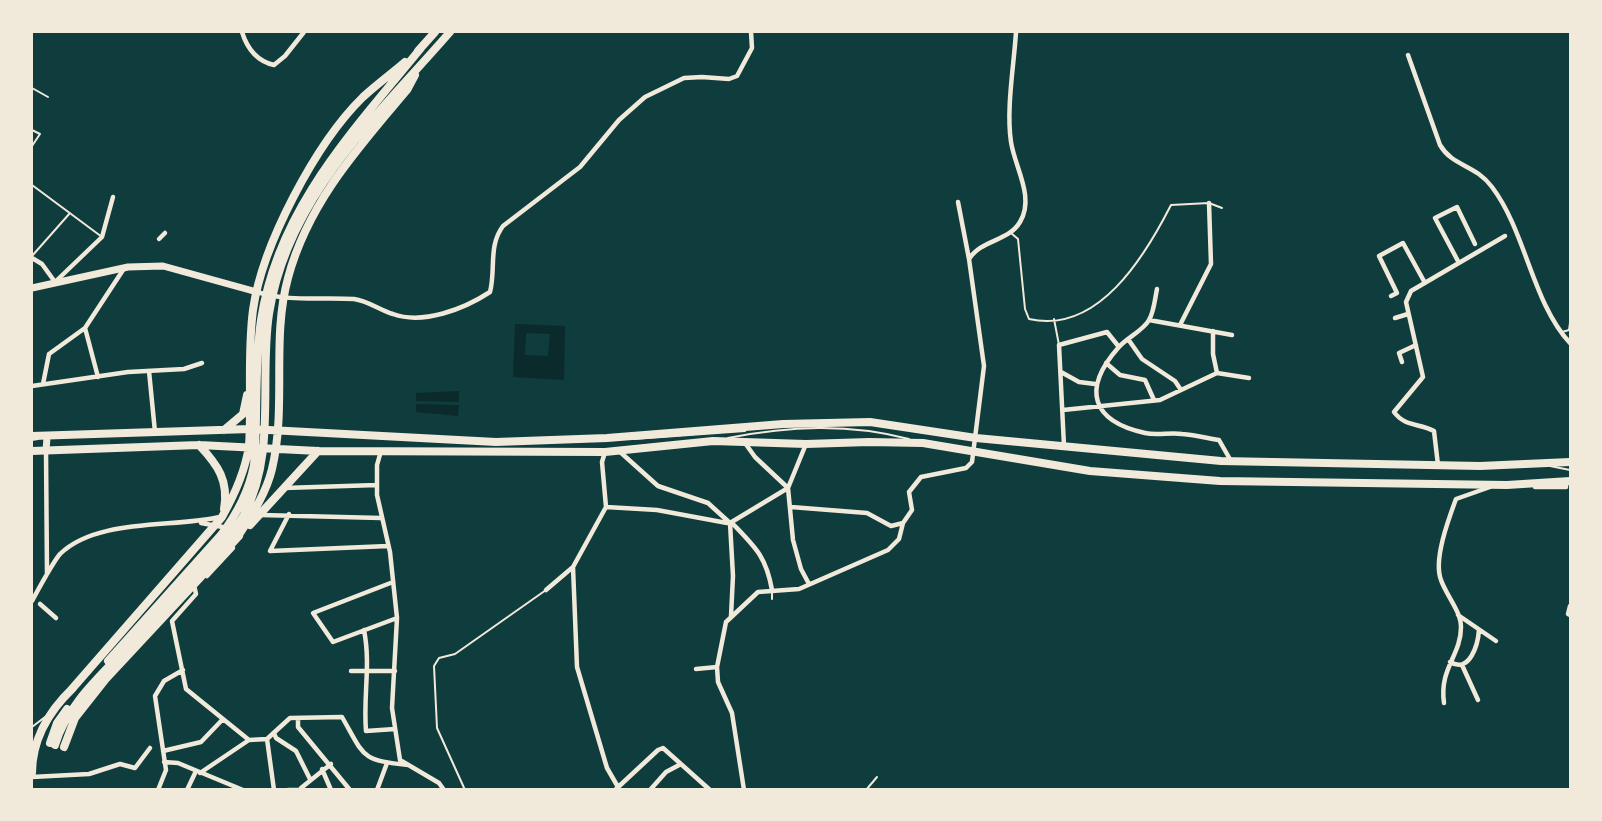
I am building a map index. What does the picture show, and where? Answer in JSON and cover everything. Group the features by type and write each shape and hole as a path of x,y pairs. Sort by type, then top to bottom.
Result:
{"main road":[{"path":"191,573 130,645 73,707 52,744 61,716 120,647 240,520 257,480 263,449 265,356 269,310 292,231 316,179 345,139 435,32"},
{"path":"292,231 335,164 450,32"},
{"path":"238,487 249,446 249,378 253,310 275,235 297,191 342,121 362,98 421,48"},
{"path":"103,682 194,587 236,537 259,501 272,471 276,448 284,298 299,244 314,211 354,152 407,90 421,64"},
{"path":"32,288 125,267 164,267 257,292"},
{"path":"249,378 255,387 266,392 278,390"},
{"path":"224,430 243,414 249,378"},
{"path":"279,416 287,430 297,432"},
{"path":"32,436 250,429 496,442 607,438 783,424 870,422 976,438 1231,462 1480,466 1570,462"},
{"path":"46,436 46,451"},
{"path":"605,452 607,438"},
{"path":"32,451 199,445 318,451 605,452 713,441 806,444 923,443 1090,471 1220,481 1485,484 1568,481"},
{"path":"199,445 216,463 225,482 222,517"},
{"path":"236,537 260,515 318,451"},
{"path":"32,775 33,749 50,715 222,517 242,482 253,481 260,493 259,501"},
{"path":"64,747 75,718 130,645"},
{"path":"71,690 120,647"}],"street":[{"path":"242,32 254,54 263,62 274,65 285,56 304,32"},
{"path":"257,292 284,298 320,297 360,300 407,318 418,318 473,303 490,292 494,279 495,237 503,226 580,167 619,120 645,97 684,78 702,76 729,79 736,76 752,48 751,32"},
{"path":"969,259 980,246 1011,233 1022,220 1025,207 1022,177 1010,133 1016,32"},
{"path":"1408,55 1440,145 1448,158 1474,169 1492,187 1512,222 1535,279 1570,343"},
{"path":"32,257 42,264 53,284 102,237 113,196"},
{"path":"744,789 732,713 718,682 717,667 726,622 758,592 800,589 888,550 899,539 903,523 912,510 909,492 921,477 966,468 972,462 984,366 969,259 958,201"},
{"path":"1180,325 1211,264 1209,203"},
{"path":"1459,263 1435,218 1457,207 1476,244"},
{"path":"159,239 165,233"},
{"path":"1438,465 1434,431 1424,426 1407,424 1394,412 1423,377 1406,302 1411,291 1505,236"},
{"path":"1390,296 1397,293 1378,256 1403,243 1425,283"},
{"path":"43,384 50,354 85,328 125,267"},
{"path":"1157,289 1149,320 1119,346 1106,363 1095,384 1097,400 1101,407 1121,426 1148,434 1182,433 1219,440 1231,462"},
{"path":"1395,318 1408,314"},
{"path":"1149,320 1232,335"},
{"path":"85,328 98,377"},
{"path":"1213,331 1213,354 1217,373"},
{"path":"1064,446 1059,345 1107,332 1119,346"},
{"path":"1128,339 1142,359 1175,381 1181,390"},
{"path":"1402,362 1399,353 1416,345"},
{"path":"32,386 149,371 184,369 202,363"},
{"path":"1106,363 1120,375 1145,380 1154,400"},
{"path":"149,371 155,432"},
{"path":"1061,372 1079,382 1095,384"},
{"path":"1063,410 1154,400 1217,373 1249,378"},
{"path":"745,443 754,457 788,488"},
{"path":"806,444 788,488 793,540 801,569 809,584"},
{"path":"46,451 47,579"},
{"path":"381,451 377,485 381,518 388,546 397,618 392,708 400,760 439,783 444,789"},
{"path":"619,451 658,486 708,502 757,547 763,558 772,590"},
{"path":"546,590 573,567 606,507 602,462 605,452"},
{"path":"1444,703 1443,680 1460,642 1462,624 1440,579 1439,561 1456,499 1470,492 1491,487 1566,487 1568,481"},
{"path":"284,488 377,485"},
{"path":"606,507 657,510 731,523 788,488"},
{"path":"791,507 867,513 891,526 903,523"},
{"path":"289,514 270,551 388,546"},
{"path":"260,515 381,518"},
{"path":"32,601 47,579 55,560 63,552 89,536 108,531 198,522 222,517"},
{"path":"198,522 228,528 236,537"},
{"path":"731,523 733,576 731,616"},
{"path":"233,548 194,587 196,594 191,602 172,621 186,689 249,740"},
{"path":"573,567 577,667 608,768 617,788 663,748 710,789"},
{"path":"393,582 313,613 333,642 397,618"},
{"path":"40,604 56,618"},
{"path":"1570,606 1568,614 1570,615"},
{"path":"1458,615 1496,641"},
{"path":"364,630 369,653 364,709 366,731 395,729"},
{"path":"1462,665 1478,646 1479,630"},
{"path":"1450,662 1462,665"},
{"path":"1462,665 1478,700"},
{"path":"696,669 717,667"},
{"path":"158,789 166,770 155,696 165,681 183,670"},
{"path":"351,671 395,671"},
{"path":"187,789 198,772 249,740 267,739 290,718 342,717 365,756 387,763 408,765"},
{"path":"298,718 298,727 350,789"},
{"path":"163,751 201,742 224,719"},
{"path":"274,733 296,752 310,779"},
{"path":"267,739 274,789"},
{"path":"32,775 89,774 120,764 135,768 150,748"},
{"path":"164,762 243,789"},
{"path":"377,789 387,763"},
{"path":"288,789 301,789 322,769 331,764"},
{"path":"650,789 666,772 681,764"},
{"path":"322,769 331,789"}],"lane":[{"path":"32,88 48,97"},
{"path":"32,130 40,134 32,146"},
{"path":"32,185 102,237"},
{"path":"1011,233 1018,239 1024,309 1029,319 1041,322 1088,309 1110,294 1151,244 1171,205 1209,203 1222,208"},
{"path":"32,257 70,213"},
{"path":"1054,319 1059,345"},
{"path":"1562,332 1569,330 1570,323"},
{"path":"713,441 784,428 838,427 870,431 923,443"},
{"path":"32,441 46,436"},
{"path":"1534,464 1570,470"},
{"path":"465,789 437,728 434,666 439,658 455,654 546,590"},
{"path":"772,590 772,599"},
{"path":"32,727 35,722 50,715"},
{"path":"866,789 877,777"}],"water":[{"path":"515,324 565,326 564,380 513,377","holes":["526,333 550,334 548,356 525,355"]},
{"path":"459,391 459,402 416,401 416,393"},
{"path":"416,404 459,405 458,416 416,412"}]}
